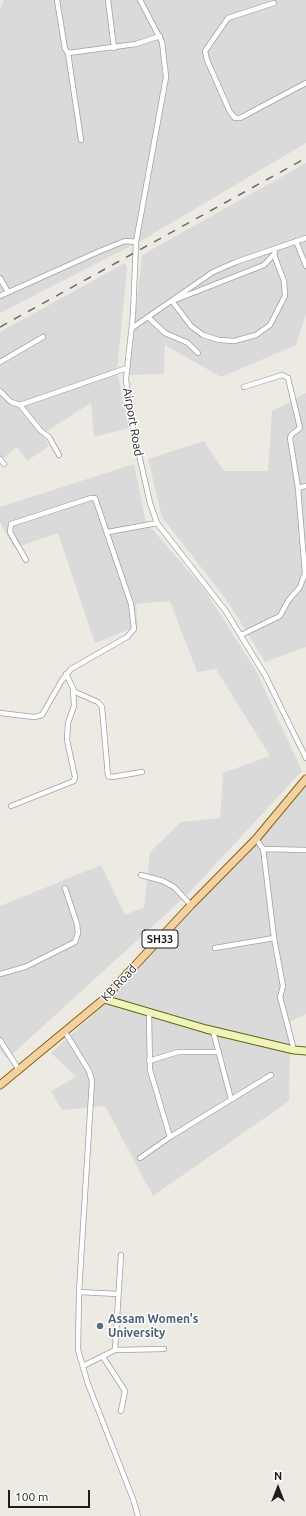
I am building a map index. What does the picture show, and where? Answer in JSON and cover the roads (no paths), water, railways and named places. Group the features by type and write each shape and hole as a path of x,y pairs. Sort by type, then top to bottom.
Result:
{"main road":[{"name":"KB Road","path":"0,1085 104,1000 191,905 256,838 306,779"},
{"path":"104,1000 149,1014 214,1031 294,1050 306,1051"}],"street":[{"path":"57,0 65,49 68,53 81,140"},
{"path":"108,0 114,48"},
{"name":"Airport Road","path":"140,0 160,36 164,54 166,77 136,242 132,328 127,368 126,392 130,415 150,503 158,523 211,591 241,635 265,675 306,758"},
{"path":"274,3 228,18 205,51 207,60 230,112 235,118 240,118 306,84"},
{"path":"68,53 136,44 160,36"},
{"path":"132,328 202,278 225,266 306,238"},
{"path":"0,296 125,241 136,242"},
{"path":"296,241 306,266"},
{"path":"170,302 264,265 280,248"},
{"path":"170,302 191,326 203,335 219,340 234,341 256,335 270,325 285,296 284,281 274,255"},
{"path":"0,278 8,292"},
{"path":"148,317 165,333 188,344 198,353"},
{"path":"0,362 43,337"},
{"path":"20,405 127,368"},
{"path":"241,635 280,616 303,582 305,573 298,488 290,438 291,435 300,428 288,378 282,375 244,387"},
{"path":"0,391 11,402 20,405 40,430 49,437 59,455"},
{"path":"0,459 4,464"},
{"path":"298,488 306,486"},
{"path":"0,714 34,717 42,715 66,674 77,664 127,637 134,629 131,604 97,501 93,498 18,520 11,524 9,529 26,560"},
{"path":"108,532 158,523"},
{"path":"11,806 74,781 75,777 67,740 68,723 74,706 73,690 66,674"},
{"path":"73,690 98,702 102,707 108,776 112,777 142,772"},
{"path":"256,838 263,849 274,938 283,986 280,997 294,1050"},
{"path":"263,849 306,850"},
{"path":"142,875 174,887 191,905"},
{"path":"0,974 25,967 74,942 78,933 78,924 65,888"},
{"path":"215,948 274,938"},
{"path":"149,1014 149,1061 151,1080 170,1137"},
{"path":"214,1031 231,1099"},
{"path":"65,1032 89,1071 92,1081 77,1338 83,1366 109,1441 133,1499 138,1516"},
{"path":"0,1040 19,1070"},
{"path":"149,1061 178,1052 219,1052"},
{"path":"140,1158 170,1137 271,1075"},
{"path":"115,1350 121,1256"},
{"path":"79,1292 118,1294"},
{"path":"83,1366 104,1357 115,1350 164,1349"},
{"path":"104,1357 125,1391 121,1411"}],"railway":[{"path":"0,327 306,158"}],"place":[{"name":"Assam Women's University","path":"100,1326"}]}
